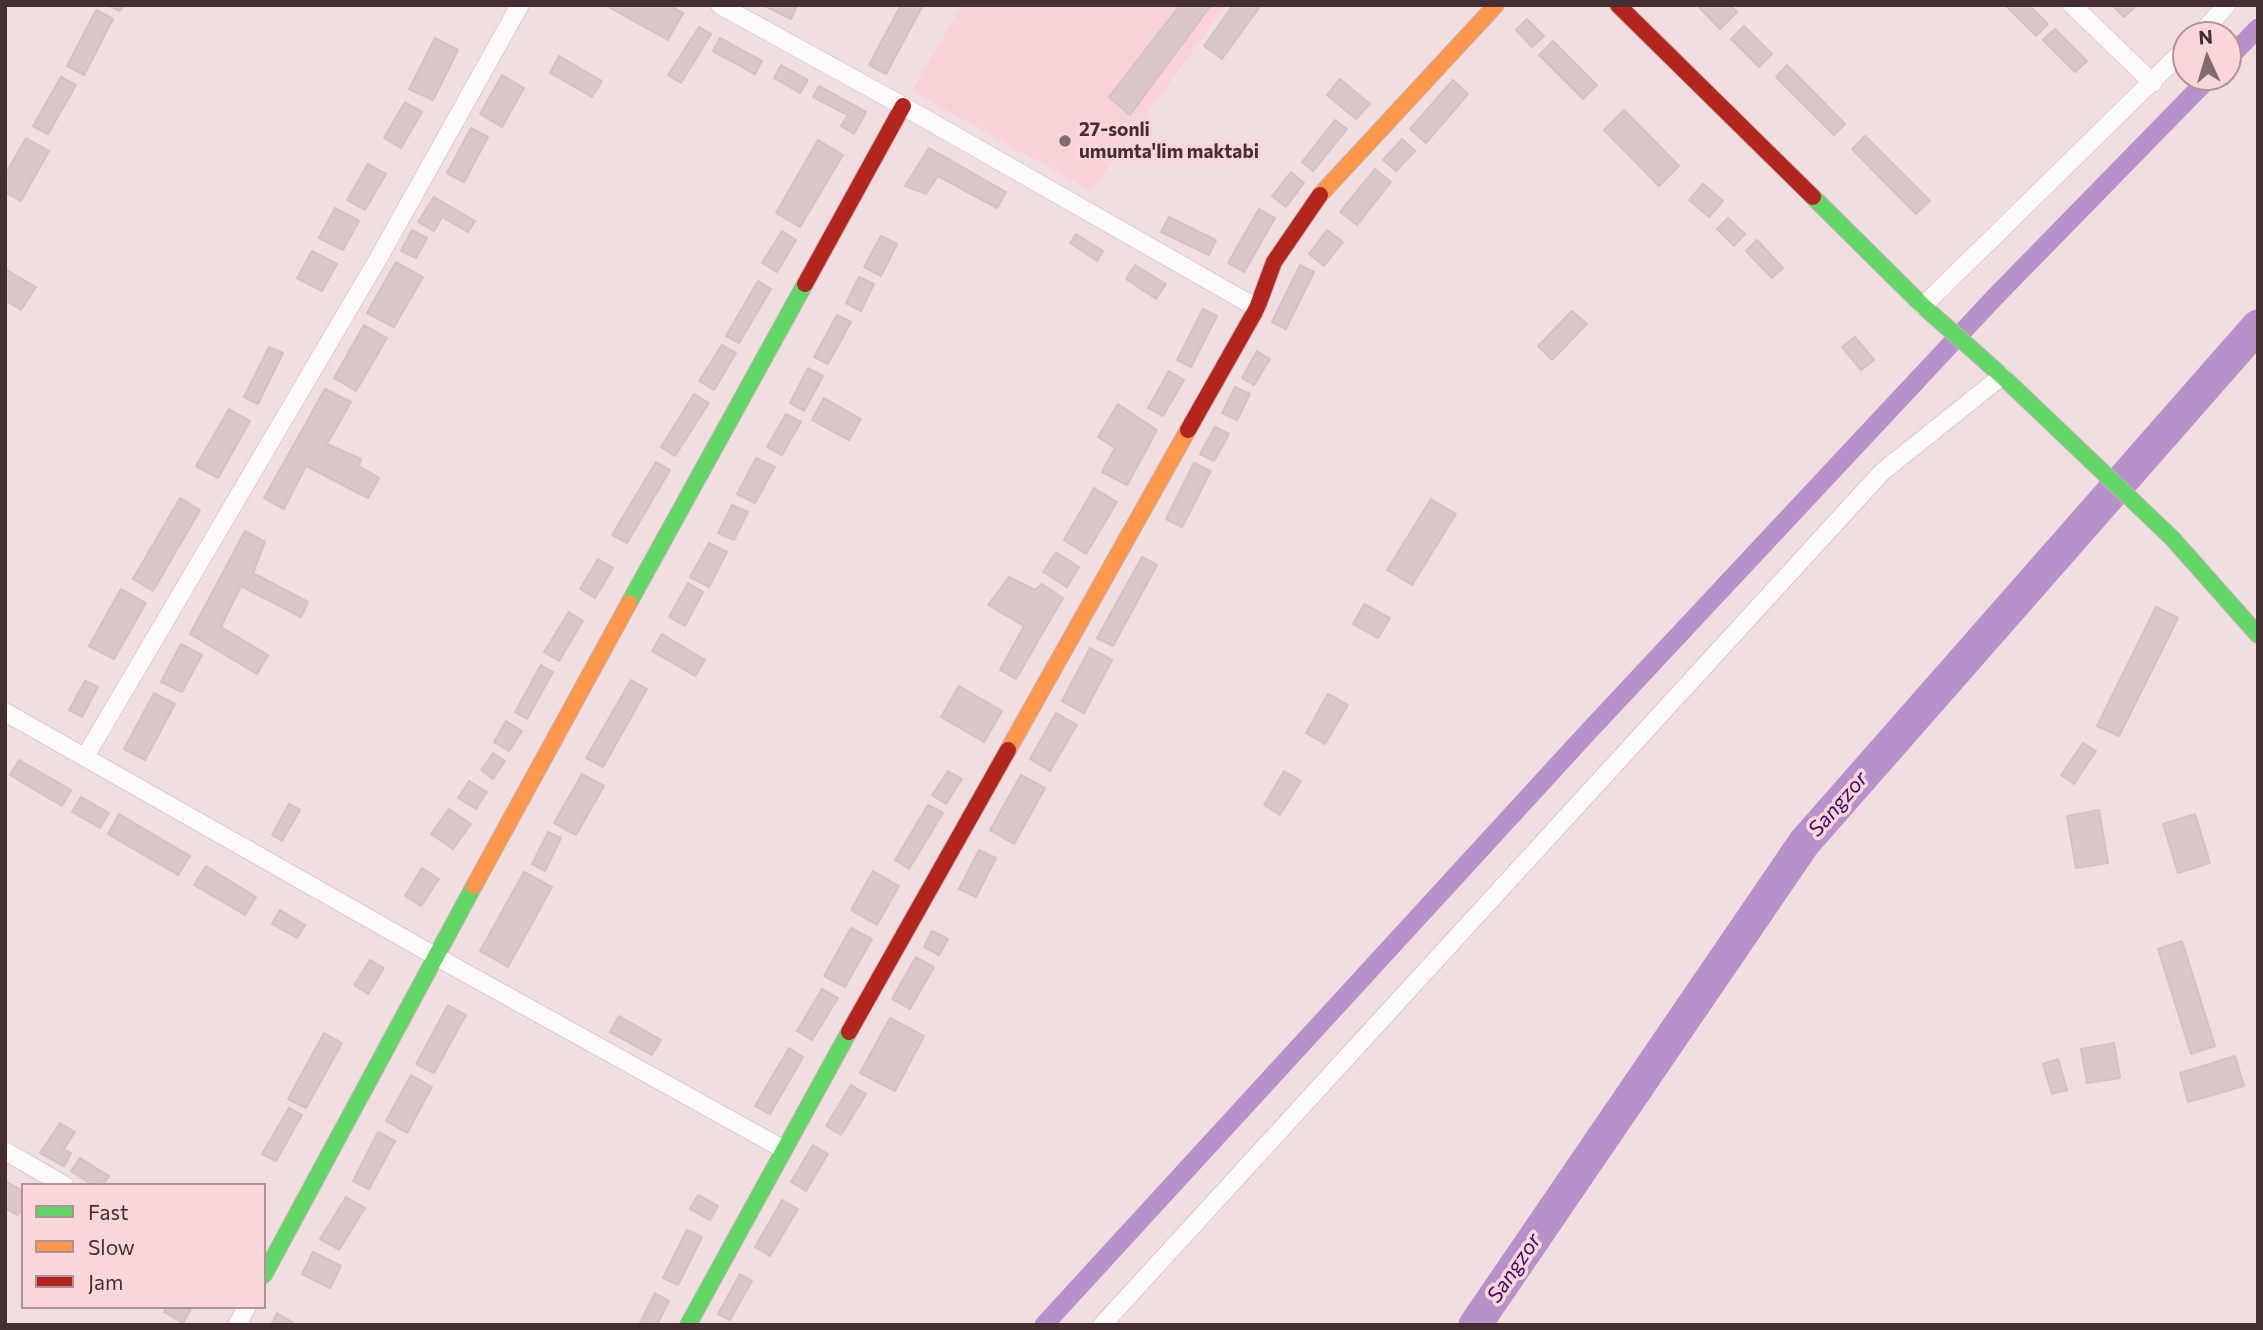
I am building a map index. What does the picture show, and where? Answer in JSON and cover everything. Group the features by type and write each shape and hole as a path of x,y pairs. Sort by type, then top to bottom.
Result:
{"street":[{"path":"85,757 378,259 520,5"},
{"path":"720,5 1257,308"},
{"path":"688,1325 783,1149 1257,308 1274,262 1323,191 1496,5"},
{"path":"1618,5 1929,312 2002,376 2172,538 2258,635"},
{"path":"2071,5 2153,83"},
{"path":"2212,21 2227,5"},
{"path":"1929,312 2172,63"},
{"path":"266,1271 435,956 903,106"},
{"path":"1102,1325 1882,472 2002,376"},
{"path":"5,712 435,956 783,1149"},
{"path":"5,1151 61,1183"},
{"path":"237,1325 246,1309"}],"shaded area":[{"name":"27-sonli umumta'lim maktabi","path":"962,5 1226,5 1091,191 912,91"}],"building":[{"path":"108,5 124,5 120,11"},
{"path":"605,5 668,5 683,13 668,40"},
{"path":"763,5 797,5 791,19"},
{"path":"901,5 923,5 886,74 869,65"},
{"path":"1180,5 1211,5 1130,115 1109,97"},
{"path":"1233,5 1261,5 1222,59 1204,46"},
{"path":"1697,5 1730,5 1737,12 1720,29"},
{"path":"2029,5 2048,24 2036,36 2006,6"},
{"path":"2112,5 2133,5 2135,7 2124,17"},
{"path":"96,10 113,19 84,75 67,66"},
{"path":"1527,19 1544,36 1532,47 1516,30"},
{"path":"1744,26 1772,54 1759,67 1731,39"},
{"path":"699,27 711,34 681,83 668,75"},
{"path":"2055,29 2087,61 2075,72 2043,40"},
{"path":"435,38 458,50 433,100 409,89"},
{"path":"720,38 762,61 755,74 713,51"},
{"path":"1553,41 1597,85 1583,99 1539,55"},
{"path":"559,56 602,81 592,97 550,73"},
{"path":"781,65 808,80 800,93 774,78"},
{"path":"1787,65 1845,124 1834,135 1776,77"},
{"path":"502,75 524,88 502,127 480,114"},
{"path":"61,77 76,85 48,134 33,126"},
{"path":"1340,79 1370,104 1356,119 1327,95"},
{"path":"1453,80 1468,94 1426,143 1410,129"},
{"path":"819,86 866,112 854,134 841,126 848,115 813,97"},
{"path":"405,102 422,112 401,148 384,138"},
{"path":"1624,110 1679,166 1659,186 1604,130"},
{"path":"1335,120 1347,129 1313,171 1302,162"},
{"path":"471,128 488,137 464,182 447,173"},
{"path":"1865,136 1930,201 1916,214 1852,149"},
{"path":"26,138 49,151 21,201 5,192 5,175"},
{"path":"1402,139 1415,151 1396,171 1383,160"},
{"path":"818,140 843,155 800,227 776,213"},
{"path":"929,148 1006,192 997,208 938,176 926,194 905,186"},
{"path":"368,164 386,174 365,210 347,200"},
{"path":"1375,169 1391,182 1357,225 1340,212"},
{"path":"1291,172 1304,183 1286,207 1272,196"},
{"path":"1703,184 1723,201 1709,217 1689,200"},
{"path":"434,197 475,221 468,232 442,217 434,231 418,222"},
{"path":"335,208 359,221 343,250 319,238"},
{"path":"1259,209 1275,218 1244,272 1228,263"},
{"path":"1169,217 1216,240 1209,255 1161,232"},
{"path":"1728,218 1745,234 1734,246 1717,229"},
{"path":"412,230 427,238 416,258 401,251"},
{"path":"1327,230 1343,242 1324,266 1309,254"},
{"path":"782,231 796,240 777,272 762,263"},
{"path":"1076,234 1103,251 1097,261 1070,243"},
{"path":"881,236 897,244 881,276 864,267"},
{"path":"1757,240 1783,268 1772,278 1746,251"},
{"path":"312,251 337,264 322,291 297,278"},
{"path":"396,262 423,277 394,327 367,313"},
{"path":"1135,265 1166,284 1156,299 1126,279"},
{"path":"1300,265 1314,272 1286,329 1272,322"},
{"path":"5,269 36,287 21,310 5,300"},
{"path":"859,277 874,284 861,311 846,303"},
{"path":"758,281 771,289 739,343 726,336"},
{"path":"1203,309 1217,316 1191,367 1177,360"},
{"path":"1572,311 1587,324 1552,360 1538,346"},
{"path":"837,315 851,322 828,364 814,357"},
{"path":"364,325 387,338 356,391 334,378"},
{"path":"1855,337 1874,360 1861,370 1842,347"},
{"path":"722,345 736,353 714,390 699,381"},
{"path":"269,347 283,353 258,404 244,397"},
{"path":"1257,351 1270,359 1254,385 1242,378"},
{"path":"808,368 823,376 804,411 790,403"},
{"path":"1169,371 1184,380 1163,416 1148,408"},
{"path":"1235,387 1250,394 1237,420 1222,413"},
{"path":"325,389 351,402 327,444 361,459 359,466 379,478 368,498 306,466 284,509 264,498"},
{"path":"694,394 709,403 675,456 661,447"},
{"path":"824,398 861,419 849,440 812,420"},
{"path":"1118,404 1157,430 1127,485 1102,472 1115,448 1098,437"},
{"path":"229,409 250,421 218,478 196,466"},
{"path":"786,414 801,422 782,455 767,447"},
{"path":"1215,427 1229,434 1214,461 1200,454"},
{"path":"756,458 775,467 755,503 737,494"},
{"path":"656,462 670,470 627,543 612,535"},
{"path":"1194,463 1211,471 1182,527 1166,519"},
{"path":"1094,488 1117,502 1086,554 1064,540"},
{"path":"180,498 200,510 153,591 133,579"},
{"path":"1431,499 1456,514 1412,585 1387,570"},
{"path":"732,505 748,512 734,540 718,533"},
{"path":"245,531 265,542 253,573 308,602 301,617 241,586 221,627 268,655 257,674 190,634"},
{"path":"709,543 727,552 709,587 690,577"},
{"path":"1056,552 1079,567 1067,587 1043,572"},
{"path":"1142,557 1157,565 1113,646 1097,638"},
{"path":"598,559 613,568 595,598 580,589"},
{"path":"1009,577 1035,590 1042,584 1063,598 1016,679 1000,670 1024,626 988,605"},
{"path":"688,583 703,592 685,626 669,617"},
{"path":"121,589 146,603 114,659 89,646"},
{"path":"1364,604 1390,618 1378,638 1353,624"},
{"path":"2156,607 2178,618 2119,736 2097,726"},
{"path":"569,612 583,621 559,661 544,652"},
{"path":"662,634 705,660 695,676 652,651"},
{"path":"181,644 202,655 182,692 161,682"},
{"path":"1090,648 1112,660 1084,713 1062,701"},
{"path":"541,665 553,672 527,719 515,712"},
{"path":"631,680 647,689 603,767 586,758"},
{"path":"85,681 98,687 82,717 69,710"},
{"path":"959,686 1002,711 984,742 941,717"},
{"path":"154,693 175,704 145,760 124,749"},
{"path":"1328,694 1348,705 1325,744 1306,733"},
{"path":"1056,713 1077,725 1050,771 1030,759"},
{"path":"506,721 522,731 509,751 494,742"},
{"path":"2083,743 2096,751 2074,784 2061,775"},
{"path":"493,753 505,761 493,779 481,770"},
{"path":"19,760 71,790 62,806 10,775"},
{"path":"948,771 962,779 946,804 932,795"},
{"path":"1284,771 1301,781 1280,815 1264,805"},
{"path":"582,774 604,786 576,835 554,823"},
{"path":"1021,775 1045,788 1014,844 990,830"},
{"path":"469,781 487,792 476,809 458,798"},
{"path":"81,797 109,813 100,828 72,812"},
{"path":"289,804 300,810 282,841 272,835"},
{"path":"928,805 943,813 909,869 895,860"},
{"path":"449,809 471,824 453,849 431,834"},
{"path":"2099,810 2108,863 2076,868 2067,816"},
{"path":"119,814 190,856 178,875 108,834"},
{"path":"2195,814 2210,863 2178,873 2163,824"},
{"path":"548,832 561,838 545,871 532,864"},
{"path":"979,850 996,858 976,897 959,889"},
{"path":"206,866 256,897 245,915 194,885"},
{"path":"422,868 439,879 421,906 405,896"},
{"path":"873,871 899,886 877,925 851,910"},
{"path":"524,872 552,887 508,967 480,951"},
{"path":"280,910 305,925 297,938 272,924"},
{"path":"851,928 872,939 845,987 824,976"},
{"path":"932,931 948,939 939,955 924,947"},
{"path":"2182,941 2215,1046 2191,1054 2158,949"},
{"path":"916,957 934,967 910,1009 892,999"},
{"path":"370,960 384,968 368,994 354,985"},
{"path":"822,989 838,998 812,1040 797,1031"},
{"path":"448,1005 466,1015 434,1073 416,1064"},
{"path":"619,1016 661,1040 652,1055 610,1032"},
{"path":"890,1018 924,1036 895,1091 860,1073"},
{"path":"324,1033 342,1043 306,1108 288,1099"},
{"path":"2114,1043 2120,1078 2087,1083 2081,1049"},
{"path":"789,1048 803,1057 770,1114 755,1106"},
{"path":"2235,1056 2244,1086 2188,1102 2180,1073"},
{"path":"2058,1059 2067,1090 2052,1094 2043,1064"},
{"path":"411,1075 432,1087 407,1133 386,1121"},
{"path":"851,1085 866,1094 841,1135 826,1126"},
{"path":"289,1108 302,1115 276,1161 262,1154"},
{"path":"60,1123 75,1132 64,1149 71,1153 64,1166 40,1153"},
{"path":"378,1132 395,1141 369,1189 353,1181"},
{"path":"813,1145 828,1154 806,1191 791,1182"},
{"path":"80,1158 109,1176 104,1183 90,1183 71,1171"},
{"path":"5,1181 21,1190 21,1210 18,1215 5,1208"},
{"path":"698,1195 718,1206 710,1220 690,1209"},
{"path":"346,1197 365,1208 339,1250 320,1239"},
{"path":"782,1200 798,1209 770,1256 755,1247"},
{"path":"687,1230 702,1237 678,1285 663,1278"},
{"path":"313,1252 341,1266 330,1288 302,1274"},
{"path":"740,1274 752,1281 730,1320 718,1314"},
{"path":"655,1293 669,1301 657,1325 639,1325"},
{"path":"166,1309 191,1309 183,1323 164,1312"},
{"path":"277,1313 297,1325 271,1325"}],"waterway":[{"path":"2242,45 2258,28"},
{"path":"1044,1325 1588,732 1994,298 2196,91"},
{"name":"Sangzor","path":"1475,1325 1804,843 2258,326"}],"traffic: fast":[{"path":"1813,197 1923,306 2002,376 2172,538 2258,635"},
{"path":"629,603 805,284"},
{"path":"266,1271 474,886"},
{"path":"688,1325 849,1032"}],"traffic: slow":[{"path":"1320,195 1496,5"},
{"path":"1008,750 1188,430"},
{"path":"474,886 629,603"}],"traffic: jam":[{"path":"1618,5 1813,197"},
{"path":"805,284 903,106"},
{"path":"1188,430 1257,308 1274,262 1320,195"},
{"path":"849,1032 1008,750"}],"place":[{"name":"27-sonli umumta'lim maktabi","path":"1065,141"}]}
